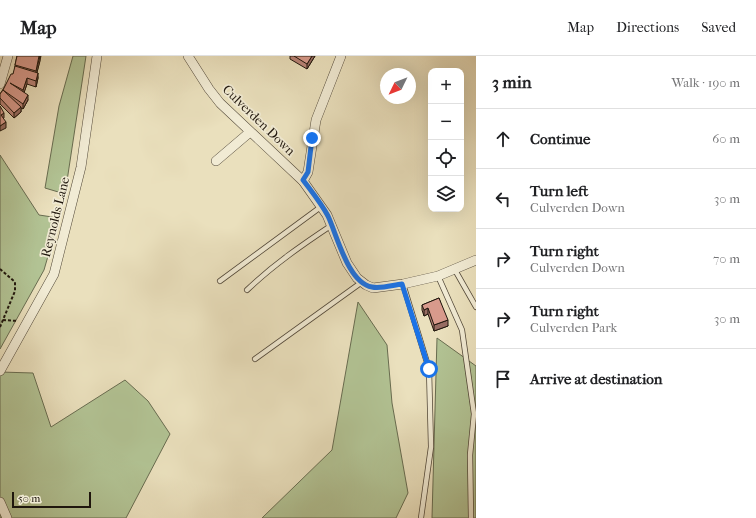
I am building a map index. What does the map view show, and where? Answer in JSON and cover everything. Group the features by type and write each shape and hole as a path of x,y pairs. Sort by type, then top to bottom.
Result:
{"street":[{"path":"0,84 8,56"},
{"name":"Reynolds Lane","path":"0,371 54,274 81,167 97,56"},
{"name":"Culverden Down","path":"188,56 209,90 250,132 303,180 322,206 332,225 347,263 362,282"},
{"path":"303,180 308,172 316,120 341,56"},
{"path":"216,161 250,132"},
{"path":"362,282 373,288 402,284 438,276 476,260"},
{"path":"0,502 7,518"}],"lane":[{"path":"220,281 322,206"},
{"path":"247,290 260,277 332,225"},
{"path":"455,270 476,307"},
{"path":"438,276 462,330 475,413 470,455 471,518"},
{"path":"255,359 362,282"},
{"path":"402,284 429,369 431,447 420,518"}],"path":[{"path":"0,269 15,282 15,291 0,327"},
{"path":"3,320 27,322"}],"green space":[{"path":"73,56 86,56 65,194 45,188 59,106"},
{"path":"0,155 39,215 59,218 44,270 0,349"},
{"path":"358,302 387,345 392,403 408,493 396,518 262,518 332,450"},
{"path":"437,338 476,366 476,518 432,518"},
{"path":"0,372 33,373 51,427 125,380 148,401 170,434 126,518 0,518"}],"building":[{"path":"17,56 39,56 36,71 15,65"},
{"path":"294,56 312,56 307,64"},
{"path":"15,66 38,73 36,81 27,78 23,90 10,83 28,95 23,104 3,90 11,74 13,74"},
{"path":"3,90 21,107 14,113 0,98 0,94"},
{"path":"0,106 4,113 1,115 6,122 0,126"},
{"path":"439,298 448,320 434,325 428,308 424,310 422,305"}],"route":[{"path":"312,138 308,160 308,172 303,180 327,215 347,263 357,278 373,288 402,284 429,369"}]}
